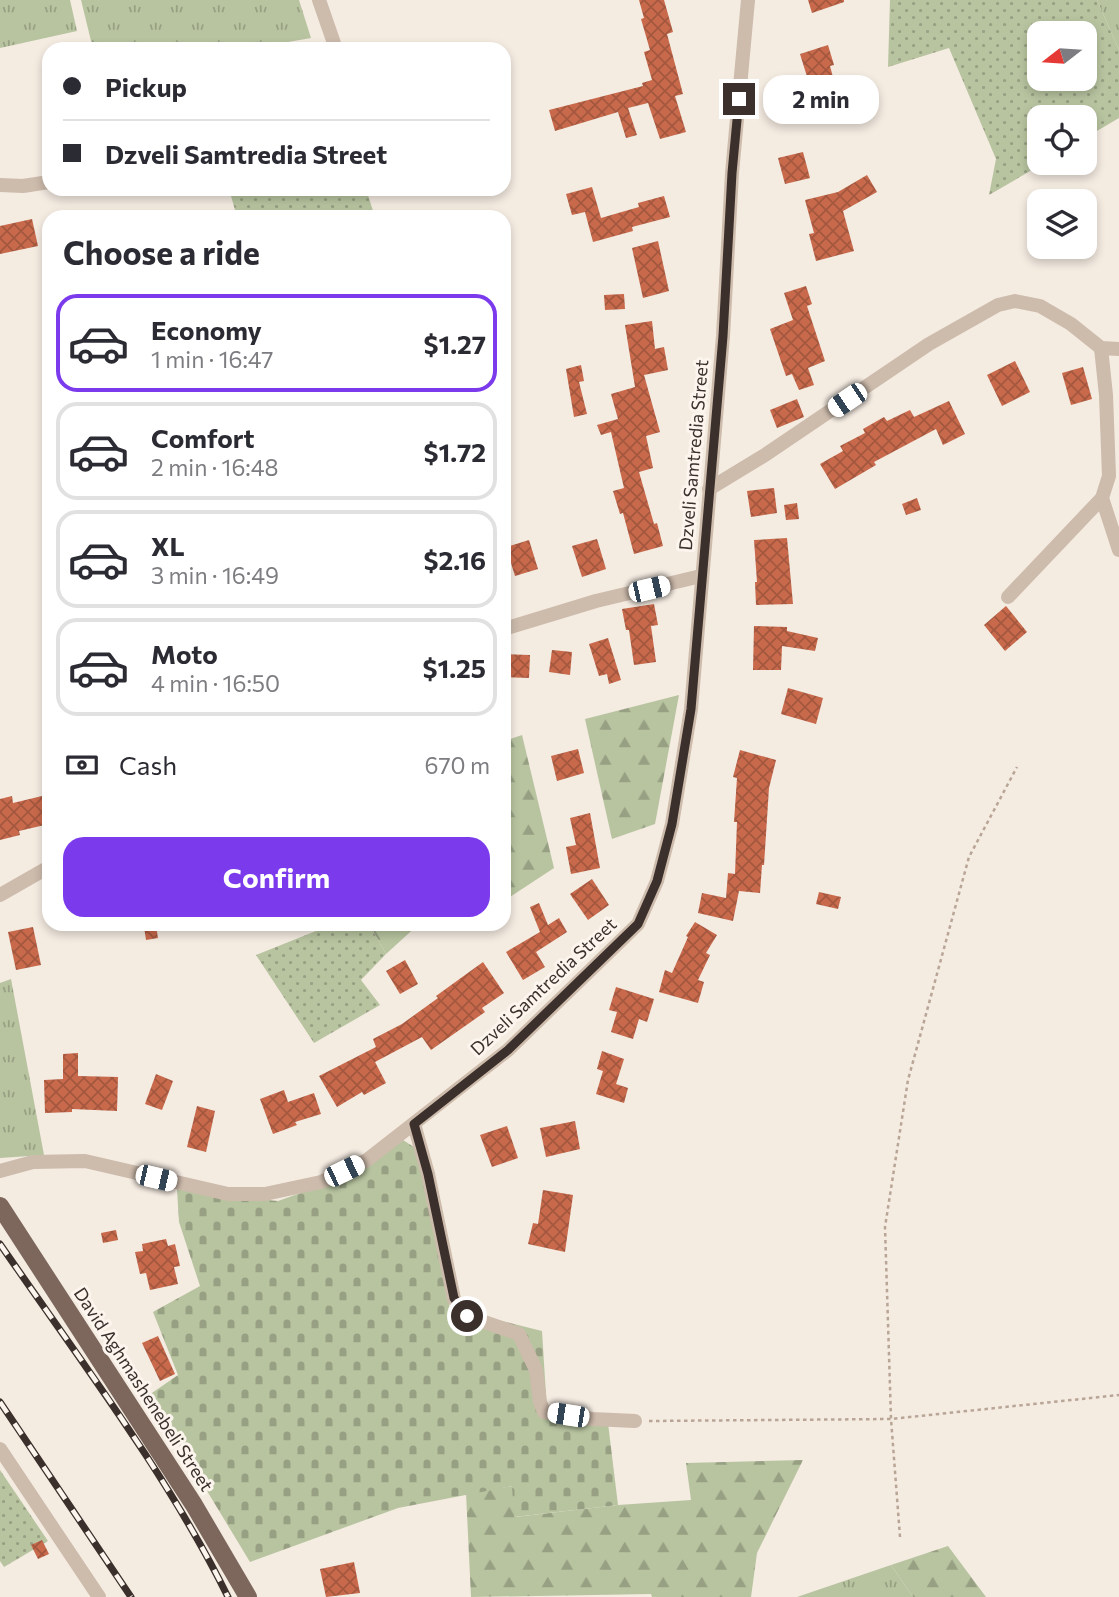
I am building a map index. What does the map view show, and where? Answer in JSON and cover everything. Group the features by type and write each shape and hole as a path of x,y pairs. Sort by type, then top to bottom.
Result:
{"main road":[{"name":"David Aghmashenebeli Street","path":"0,1206 194,1505 248,1597"}],"street":[{"path":"319,0 334,42"},
{"name":"Dzveli Samtredia Street","path":"0,1171 33,1162 85,1161 228,1194 265,1194 321,1182 367,1160 508,1050 638,924 657,881 672,824 691,709 748,0"},
{"path":"0,185 42,183"},
{"path":"709,489 765,455 929,344 998,305 1015,301 1040,306 1071,324 1101,348 1119,349"},
{"path":"1008,597 1102,498 1109,476 1101,348"},
{"path":"1102,498 1119,550"},
{"path":"511,627 596,601 701,576"},
{"path":"0,895 42,871"},
{"path":"414,1124 428,1174 454,1298 467,1316 519,1334 537,1370 540,1402 544,1412 592,1419 635,1421"},
{"path":"0,1449 99,1597"}],"path":[{"path":"900,1537 891,1419 886,1227 908,1080 969,857 1017,767"},
{"path":"635,1421 891,1419 1119,1395"}],"green space":[{"path":"0,0 70,0 77,31 0,48"},
{"path":"81,0 299,0 311,38 288,42 91,42"},
{"path":"890,0 1097,0 1119,50 1119,118 1097,131 1097,105 1027,105 1027,173 989,195 996,159 949,48 888,67"},
{"path":"1097,0 1119,0 1119,50"},
{"path":"231,196 368,196 373,210 235,210"},
{"path":"679,695 655,824 612,839 585,719"},
{"path":"522,735 554,868 511,896 511,739"},
{"path":"316,931 373,931 386,954 361,980 380,1005 314,1043 256,955"},
{"path":"373,931 411,931 386,954"},
{"path":"11,979 44,1155 0,1158 0,983"},
{"path":"403,1140 417,1149 452,1318 467,1312 542,1331 547,1411 607,1415 618,1505 514,1517 512,1486 398,1508 250,1562 149,1395 178,1375 153,1312 200,1286 179,1222 177,1189 278,1201 323,1185"},
{"path":"803,1460 757,1553 751,1597 652,1597 651,1594 471,1597 466,1493 513,1486 515,1517 691,1500 686,1463"},
{"path":"0,1470 48,1541 4,1567 0,1561"},
{"path":"948,1546 986,1597 913,1597 891,1565"},
{"path":"891,1565 913,1597 797,1597"}],"building":[{"path":"639,0 664,0 673,32 667,34 683,94 675,96 686,132 660,139 648,103 628,108 637,135 626,138 618,112 555,131 549,110 643,86 642,83 652,80 644,52 650,50 641,19 644,18"},
{"path":"808,0 844,0 844,2 812,13"},
{"path":"828,45 834,65 830,66 839,99 810,107 803,85 809,83 800,54"},
{"path":"803,152 810,178 785,184 778,158"},
{"path":"867,175 877,192 843,211 854,251 816,261 809,234 814,233 805,200 838,192"},
{"path":"592,187 601,218 639,207 638,203 664,196 670,217 632,227 633,231 593,242 585,212 572,215 566,194"},
{"path":"32,219 38,246 0,254 0,226"},
{"path":"658,241 669,291 643,298 632,248"},
{"path":"806,286 812,304 807,306 825,361 808,368 814,385 799,390 792,374 786,376 770,329 793,320 784,293"},
{"path":"624,294 625,309 605,310 604,295"},
{"path":"652,321 655,349 664,347 668,370 644,375 660,432 646,436 653,468 639,472 663,546 634,554 623,513 620,514 613,491 624,488 611,432 601,435 597,425 618,419 611,394 635,387 625,325"},
{"path":"1015,361 1030,392 1002,406 987,375"},
{"path":"581,365 584,381 579,382 587,414 574,417 566,369"},
{"path":"1083,367 1092,399 1071,405 1062,373"},
{"path":"797,399 804,417 777,428 770,410"},
{"path":"949,401 965,434 943,445 936,429 874,462 876,465 835,489 820,464 843,451 840,446 865,433 863,429 884,417 887,421 910,410 914,417"},
{"path":"774,488 777,513 751,517 747,491"},
{"path":"917,498 921,510 906,515 902,504"},
{"path":"797,503 799,519 786,520 784,505"},
{"path":"787,538 793,604 756,605 754,540"},
{"path":"597,539 606,569 582,577 572,546"},
{"path":"529,540 538,569 515,576 511,563 511,545"},
{"path":"654,604 658,625 651,626 656,662 634,665 629,630 626,630 622,609"},
{"path":"1006,606 1027,632 1005,651 984,625"},
{"path":"754,626 787,627 787,631 818,638 815,651 782,646 781,670 753,670"},
{"path":"608,638 621,680 609,684 607,674 599,676 589,644"},
{"path":"552,650 572,652 570,675 549,672"},
{"path":"511,654 530,655 529,678 511,677"},
{"path":"788,688 823,698 816,724 781,714"},
{"path":"578,749 584,773 557,781 551,756"},
{"path":"740,750 776,760 769,788 760,893 739,891 733,921 698,913 702,893 726,898 728,873 735,874 737,778 733,777"},
{"path":"12,796 13,803 42,796 42,826 19,831 20,835 0,840 0,799"},
{"path":"590,813 600,868 571,874 566,847 576,845 570,818"},
{"path":"592,879 609,905 588,920 570,894"},
{"path":"819,892 841,897 838,909 816,904"},
{"path":"539,903 548,925 559,918 567,932 536,952 545,967 523,980 506,952 540,932 530,907"},
{"path":"695,922 717,935 706,953 710,955 698,980 704,982 698,1003 659,992 665,970 672,973 688,937 686,936"},
{"path":"33,927 41,965 16,970 8,932"},
{"path":"145,931 157,931 158,938 146,940"},
{"path":"405,960 418,984 400,994 386,971"},
{"path":"483,962 504,993 482,1008 485,1012 431,1050 422,1037 375,1062 386,1083 364,1095 362,1092 337,1107 319,1076 376,1047 373,1039 402,1024"},
{"path":"616,987 654,999 647,1022 639,1019 633,1039 611,1032 617,1012 609,1010"},
{"path":"602,1051 624,1059 616,1084 628,1088 624,1103 596,1094 603,1071 597,1069"},
{"path":"78,1053 78,1076 118,1077 117,1111 72,1109 72,1112 45,1113 44,1080 63,1079 63,1054"},
{"path":"156,1074 173,1081 162,1110 145,1104"},
{"path":"284,1090 288,1102 314,1093 321,1114 295,1122 297,1125 273,1134 260,1099"},
{"path":"197,1106 215,1111 206,1152 187,1147"},
{"path":"575,1121 580,1149 546,1157 540,1128"},
{"path":"507,1126 518,1158 492,1167 480,1135"},
{"path":"543,1190 573,1195 565,1252 528,1244 533,1223 538,1224"},
{"path":"116,1230 118,1240 103,1243 101,1233"},
{"path":"166,1239 168,1246 175,1244 180,1266 174,1267 178,1284 150,1290 146,1273 140,1274 135,1252 143,1251 142,1244"},
{"path":"158,1336 175,1374 160,1381 142,1343"},
{"path":"42,1540 49,1554 38,1559 31,1545"},
{"path":"354,1562 360,1593 326,1597 320,1569"}],"railway":[{"path":"0,1244 150,1461 228,1597"},
{"path":"0,1402 131,1597"}],"route":[{"path":"467,1316 454,1298 428,1174 414,1124 508,1050 638,924 657,881 672,824 691,709 723,336 739,99"}]}
